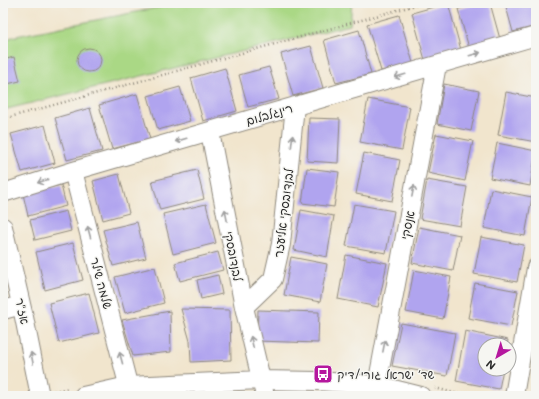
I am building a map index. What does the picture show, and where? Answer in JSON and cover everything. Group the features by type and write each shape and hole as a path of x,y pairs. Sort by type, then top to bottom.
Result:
{"street":[{"name":"רינגלבלום","path":"3,193 73,171 536,36"},
{"name":"אנסקי","path":"376,390 437,65"},
{"name":"לבנדובסקי אליעזר","path":"244,307 273,279 281,244 295,106"},
{"name":"לבנדובסקי","path":"210,132 244,307 263,388"},
{"name":"שלמה שילר","path":"73,171 130,391"},
{"name":"אז\"ר","path":"3,227 40,396"},
{"path":"514,396 536,268"},
{"path":"3,310 21,305"},
{"path":"83,396 130,391 263,388 317,380 422,396"}],"path":[{"path":"3,119 423,3"}],"green space":[{"path":"181,3 352,3 350,25 3,110 3,40 16,36"}],"building":[{"path":"448,3 461,50 425,60 412,13"},
{"path":"482,3 490,3 500,39 469,48 458,9"},
{"path":"505,3 536,3 536,26 513,32"},
{"path":"399,15 413,63 381,71 367,24"},
{"path":"359,30 371,74 336,83 324,40"},
{"path":"311,46 323,88 293,96 281,54"},
{"path":"89,48 98,51 101,60 98,69 89,72 80,69 77,60 80,51"},
{"path":"14,57 20,81 3,85 3,60"},
{"path":"269,67 279,99 248,107 239,75"},
{"path":"225,68 237,111 203,121 191,78"},
{"path":"444,84 479,91 471,131 437,124"},
{"path":"180,87 190,121 158,130 148,96"},
{"path":"506,92 536,98 536,142 498,135"},
{"path":"137,94 150,139 112,149 99,105"},
{"path":"368,99 410,107 402,150 360,142"},
{"path":"90,108 102,151 67,160 55,118"},
{"path":"309,118 340,119 338,163 307,161"},
{"path":"45,125 55,163 22,172 11,134"},
{"path":"436,134 473,141 465,181 428,173"},
{"path":"497,143 536,151 530,186 490,178"},
{"path":"364,153 400,160 392,201 356,194"},
{"path":"307,168 339,172 334,207 302,203"},
{"path":"197,170 204,199 160,210 152,181"},
{"path":"119,174 129,213 103,220 93,181"},
{"path":"427,180 467,187 460,226 420,219"},
{"path":"61,185 66,206 28,216 23,194"},
{"path":"491,189 532,197 525,236 484,228"},
{"path":"206,204 216,243 173,254 163,214"},
{"path":"354,204 394,211 386,253 346,246"},
{"path":"301,210 334,216 327,257 294,250"},
{"path":"66,211 71,231 35,240 30,220"},
{"path":"137,222 146,258 113,266 103,230"},
{"path":"419,227 460,235 453,271 412,263"},
{"path":"481,237 524,245 517,282 474,274"},
{"path":"73,243 83,280 45,290 36,252"},
{"path":"218,252 223,270 180,281 175,263"},
{"path":"346,255 387,263 378,307 338,299"},
{"path":"291,257 327,264 320,302 284,295"},
{"path":"155,267 164,303 125,313 115,277"},
{"path":"414,270 451,277 443,319 406,312"},
{"path":"218,275 222,294 201,299 197,280"},
{"path":"475,283 518,291 511,326 468,318"},
{"path":"89,293 99,333 59,343 49,303"},
{"path":"181,309 230,310 231,360 191,362 190,341"},
{"path":"258,310 319,312 318,343 257,341"},
{"path":"170,311 171,352 133,356 122,320"},
{"path":"401,323 455,333 447,376 392,366"},
{"path":"465,331 494,337 477,337 477,377 501,377 499,389 456,381"}],"place":[{"name":"שד׳ ישראל גורי/דיק","path":"323,374"}]}
